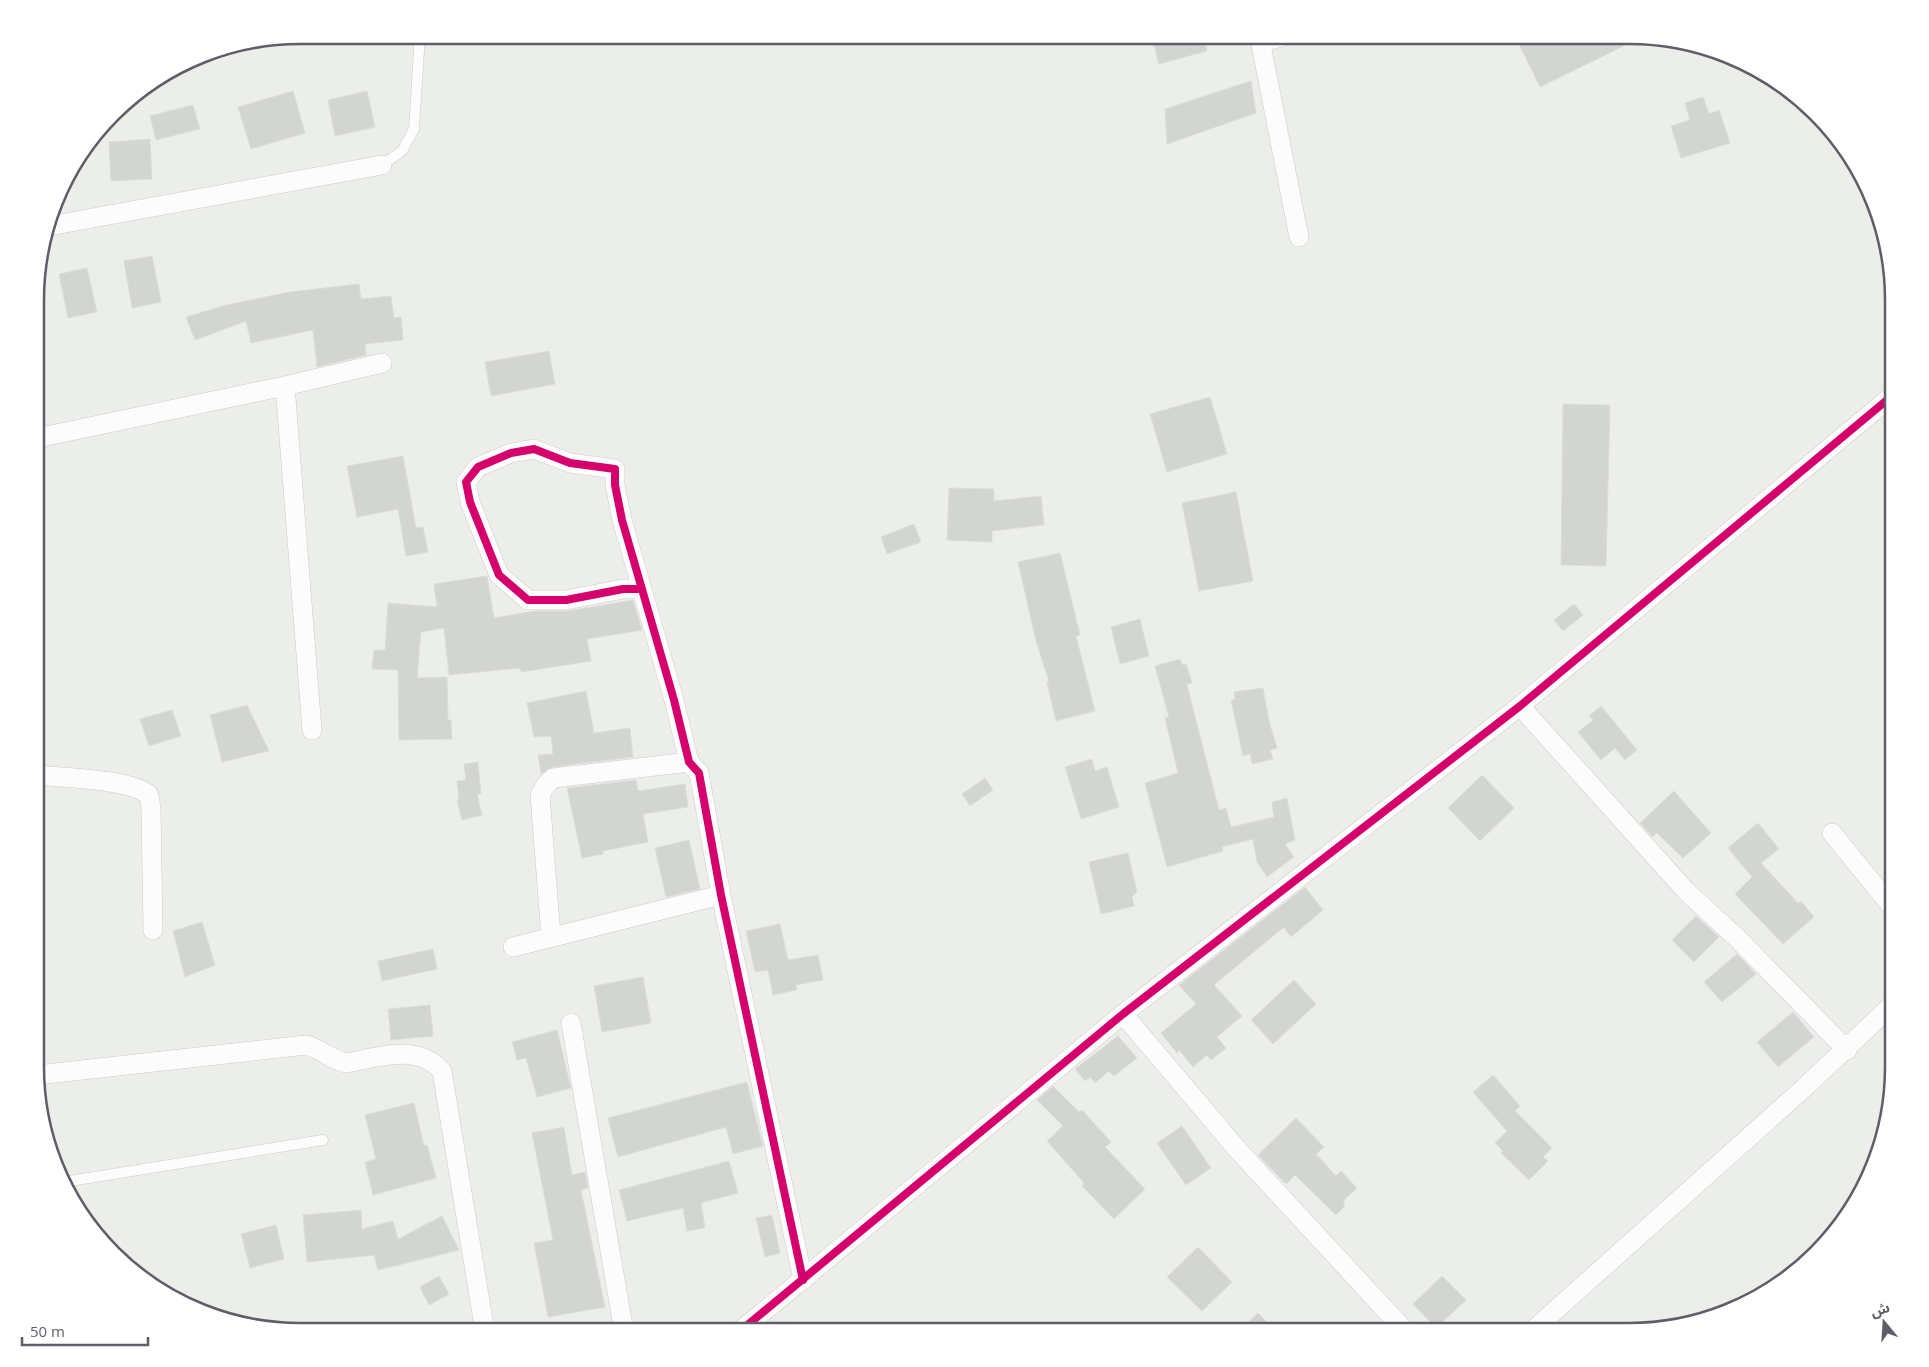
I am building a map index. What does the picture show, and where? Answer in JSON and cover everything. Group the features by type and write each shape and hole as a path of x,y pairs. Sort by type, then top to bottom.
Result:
{"street":[{"path":"1261,44 1300,237"},
{"path":"55,225 382,165"},
{"path":"44,437 285,386 382,363"},
{"path":"285,386 312,730"},
{"path":"750,1323 1124,1014 1520,706 1885,402"},
{"path":"641,589 623,589 566,600 528,600 499,575 470,502 466,482 478,467 511,453 534,449 570,463 615,469 615,485 622,520 641,589 674,700 689,762 699,773 721,895 803,1280"},
{"path":"1520,706 1686,891 1737,938 1847,1050"},
{"path":"551,937 540,795 545,786 553,778 689,762"},
{"path":"44,776 114,783 143,790 149,795 151,809 153,930"},
{"path":"1832,833 1885,897"},
{"path":"513,947 721,895"},
{"path":"1541,1323 1847,1050 1885,1013"},
{"path":"1124,1014 1237,1149 1398,1323"},
{"path":"571,1023 622,1323"},
{"path":"44,1074 306,1045 319,1048 339,1061 346,1063 404,1053 422,1056 442,1071 483,1323"}],"lane":[{"path":"382,165 402,151 414,129 419,44"},
{"path":"70,1181 323,1140"}],"building":[{"path":"1153,44 1205,44 1207,51 1159,64"},
{"path":"1519,44 1628,44 1540,87"},
{"path":"1251,81 1256,113 1167,144 1165,109"},
{"path":"293,91 305,133 251,149 238,107"},
{"path":"367,91 375,127 335,136 328,100"},
{"path":"1703,97 1709,114 1719,110 1730,143 1681,158 1671,126 1690,120 1685,103"},
{"path":"193,105 200,129 156,140 150,116"},
{"path":"150,139 152,179 111,181 109,142"},
{"path":"152,256 161,302 132,308 124,261"},
{"path":"87,268 97,312 68,318 59,274"},
{"path":"359,284 361,299 391,296 394,318 401,317 403,340 365,344 366,355 317,367 313,330 251,343 246,321 195,340 186,317 226,305 290,292"},
{"path":"549,351 555,384 491,396 485,362"},
{"path":"1210,397 1227,454 1167,472 1150,414"},
{"path":"1563,404 1610,405 1606,566 1561,565"},
{"path":"403,456 416,528 423,527 428,552 406,556 398,509 357,517 347,466"},
{"path":"949,488 994,489 994,501 1041,496 1044,525 992,531 992,542 947,540"},
{"path":"1236,492 1253,581 1199,591 1182,503"},
{"path":"914,524 921,542 887,554 881,537"},
{"path":"1060,553 1080,635 1076,636 1095,711 1056,721 1047,682 1049,681 1036,641 1018,562"},
{"path":"487,576 494,618 535,611 568,611 633,600 642,630 587,639 591,661 521,672 520,668 449,675 444,628 421,632 417,678 447,677 448,720 451,720 452,739 399,740 398,670 372,669 374,650 385,650 388,603 437,607 434,584"},
{"path":"1574,604 1583,615 1563,631 1554,620"},
{"path":"1140,619 1149,656 1120,664 1111,627"},
{"path":"1180,659 1182,665 1186,664 1192,683 1187,684 1219,810 1226,808 1231,827 1274,817 1272,802 1287,798 1295,840 1285,844 1294,857 1267,877 1257,862 1253,839 1222,847 1223,851 1167,867 1145,783 1178,773 1165,718 1169,717 1155,666"},
{"path":"1263,688 1269,721 1277,748 1270,750 1273,759 1252,764 1250,754 1243,756 1231,700 1235,699 1234,692"},
{"path":"586,691 594,733 630,728 633,757 552,767 541,774 538,755 553,754 551,736 534,737 527,703"},
{"path":"247,705 269,751 222,762 210,715"},
{"path":"1601,706 1637,750 1625,760 1615,748 1601,760 1578,732 1593,720 1589,716"},
{"path":"172,710 181,736 149,746 140,719"},
{"path":"1092,759 1095,771 1107,767 1119,807 1081,819 1065,767"},
{"path":"478,762 481,794 477,794 482,815 462,820 457,800 459,799 457,781 466,780 464,764"},
{"path":"1482,775 1514,808 1480,841 1448,808"},
{"path":"985,778 993,790 970,806 962,794"},
{"path":"636,780 638,791 685,784 688,807 643,814 648,842 603,851 603,854 582,858 567,788"},
{"path":"1674,791 1711,833 1683,858 1657,833 1653,837 1640,823"},
{"path":"1758,823 1779,849 1761,863 1798,903 1801,901 1814,917 1783,944 1735,894 1752,877 1728,848"},
{"path":"689,840 700,889 666,897 655,848"},
{"path":"1128,853 1137,892 1132,897 1134,906 1101,914 1089,862"},
{"path":"1305,887 1323,910 1291,937 1284,927 1214,985 1242,1016 1217,1037 1226,1048 1211,1060 1207,1055 1193,1067 1179,1050 1177,1053 1161,1033 1196,1004 1179,985"},
{"path":"1696,916 1719,937 1694,962 1672,940"},
{"path":"202,922 215,965 185,977 173,931"},
{"path":"780,924 788,960 818,955 823,980 796,985 797,990 773,995 768,970 755,972 746,931"},
{"path":"433,949 437,969 382,981 378,961"},
{"path":"1737,954 1756,974 1722,1002 1704,982"},
{"path":"643,977 651,1023 602,1032 594,986"},
{"path":"1294,980 1316,1004 1273,1044 1251,1020"},
{"path":"430,1005 433,1036 391,1040 388,1009"},
{"path":"1793,1012 1814,1037 1778,1067 1757,1042"},
{"path":"557,1030 571,1088 537,1097 526,1058 517,1060 512,1042"},
{"path":"1118,1036 1137,1058 1114,1076 1109,1071 1095,1083 1090,1077 1085,1081 1075,1069"},
{"path":"1493,1075 1520,1106 1515,1111 1552,1148 1543,1157 1548,1161 1529,1180 1501,1153 1503,1151 1495,1143 1507,1131 1473,1092"},
{"path":"747,1082 763,1146 733,1154 726,1127 618,1157 608,1118"},
{"path":"1053,1086 1079,1112 1082,1110 1111,1142 1105,1147 1145,1189 1114,1219 1082,1186 1084,1183 1047,1141 1063,1126 1037,1100"},
{"path":"414,1103 424,1146 427,1145 436,1178 373,1195 365,1162 376,1159 365,1115"},
{"path":"1296,1118 1324,1147 1316,1154 1336,1176 1341,1171 1357,1188 1344,1200 1344,1207 1336,1215 1295,1175 1286,1184 1258,1155"},
{"path":"1182,1126 1211,1168 1186,1185 1157,1143"},
{"path":"564,1127 572,1175 585,1172 588,1188 581,1190 605,1307 548,1317 534,1243 553,1240 532,1133"},
{"path":"729,1161 738,1193 701,1203 705,1228 687,1231 683,1208 627,1221 619,1190"},
{"path":"361,1210 362,1229 393,1221 398,1239 442,1216 459,1250 378,1270 374,1255 307,1262 303,1215"},
{"path":"772,1215 780,1253 765,1257 756,1218"},
{"path":"276,1225 284,1259 250,1268 241,1234"},
{"path":"1198,1247 1232,1282 1202,1311 1167,1277"},
{"path":"439,1276 449,1294 429,1305 420,1287"},
{"path":"1442,1276 1466,1300 1441,1323 1431,1323 1413,1304"},
{"path":"1258,1313 1268,1323 1247,1323"}],"cycle path":[{"path":"750,1323 1123,1014 1520,706 1885,402"},
{"path":"641,589 623,589 566,600 528,600 499,575 470,502 466,482 478,467 511,453 534,449 570,463 615,469 615,485 622,520 674,700 689,762 699,773 721,895 803,1280"}]}
